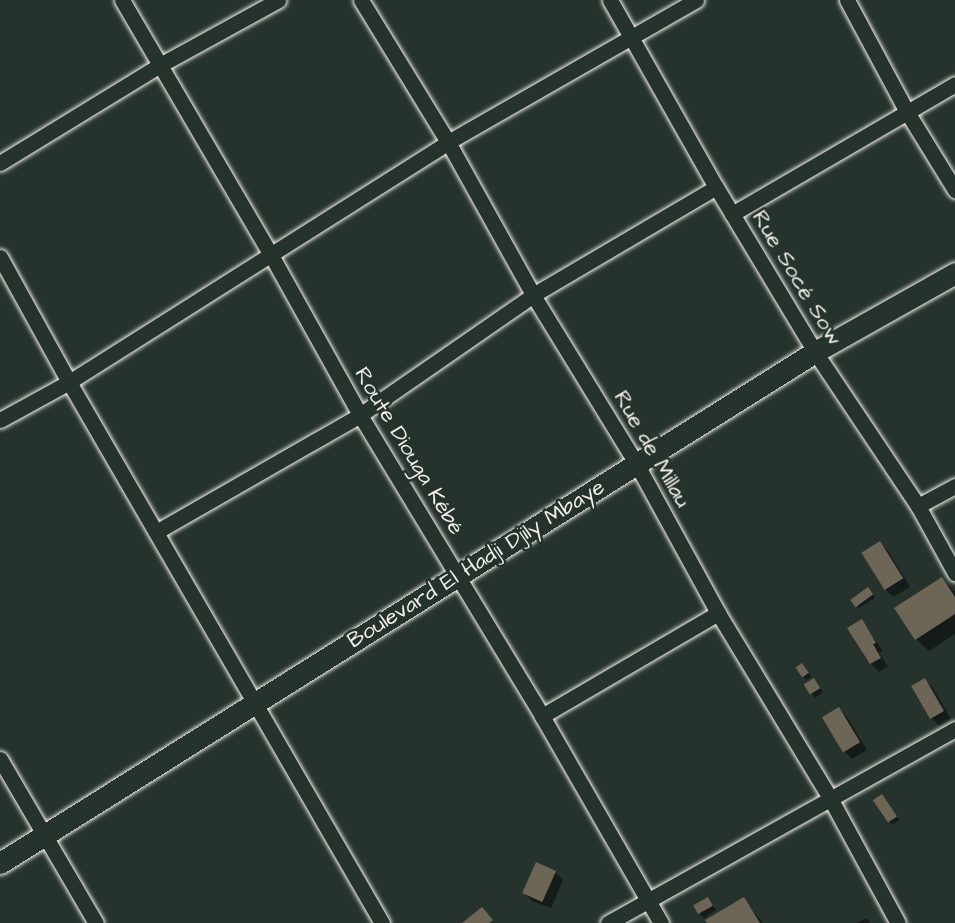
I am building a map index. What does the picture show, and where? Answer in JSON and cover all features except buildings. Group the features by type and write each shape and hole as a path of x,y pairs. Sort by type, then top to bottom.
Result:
{"main road":[{"name":"Boulevard El Hadji Djily Mbaye","path":"0,863 815,352 955,273"}],"street":[{"name":"Route Diouga Kébé","path":"122,0 271,255 360,415 542,716 661,923"},
{"path":"0,163 160,65 278,0"},
{"name":"Rue de Millau","path":"361,0 448,142 533,295 636,463 718,613 830,798 898,923"},
{"name":"Rue Socé Sow","path":"610,0 716,187 815,352 918,506 955,573"},
{"path":"0,420 69,382 448,142 696,0"},
{"path":"847,0 908,112 955,190"},
{"path":"732,214 955,84"},
{"path":"156,532 360,415 533,295 716,187"},
{"path":"0,257 253,704 382,923"},
{"path":"918,506 955,486"},
{"path":"542,716 718,613"},
{"path":"608,923 955,729"},
{"path":"0,759 96,923"}]}
